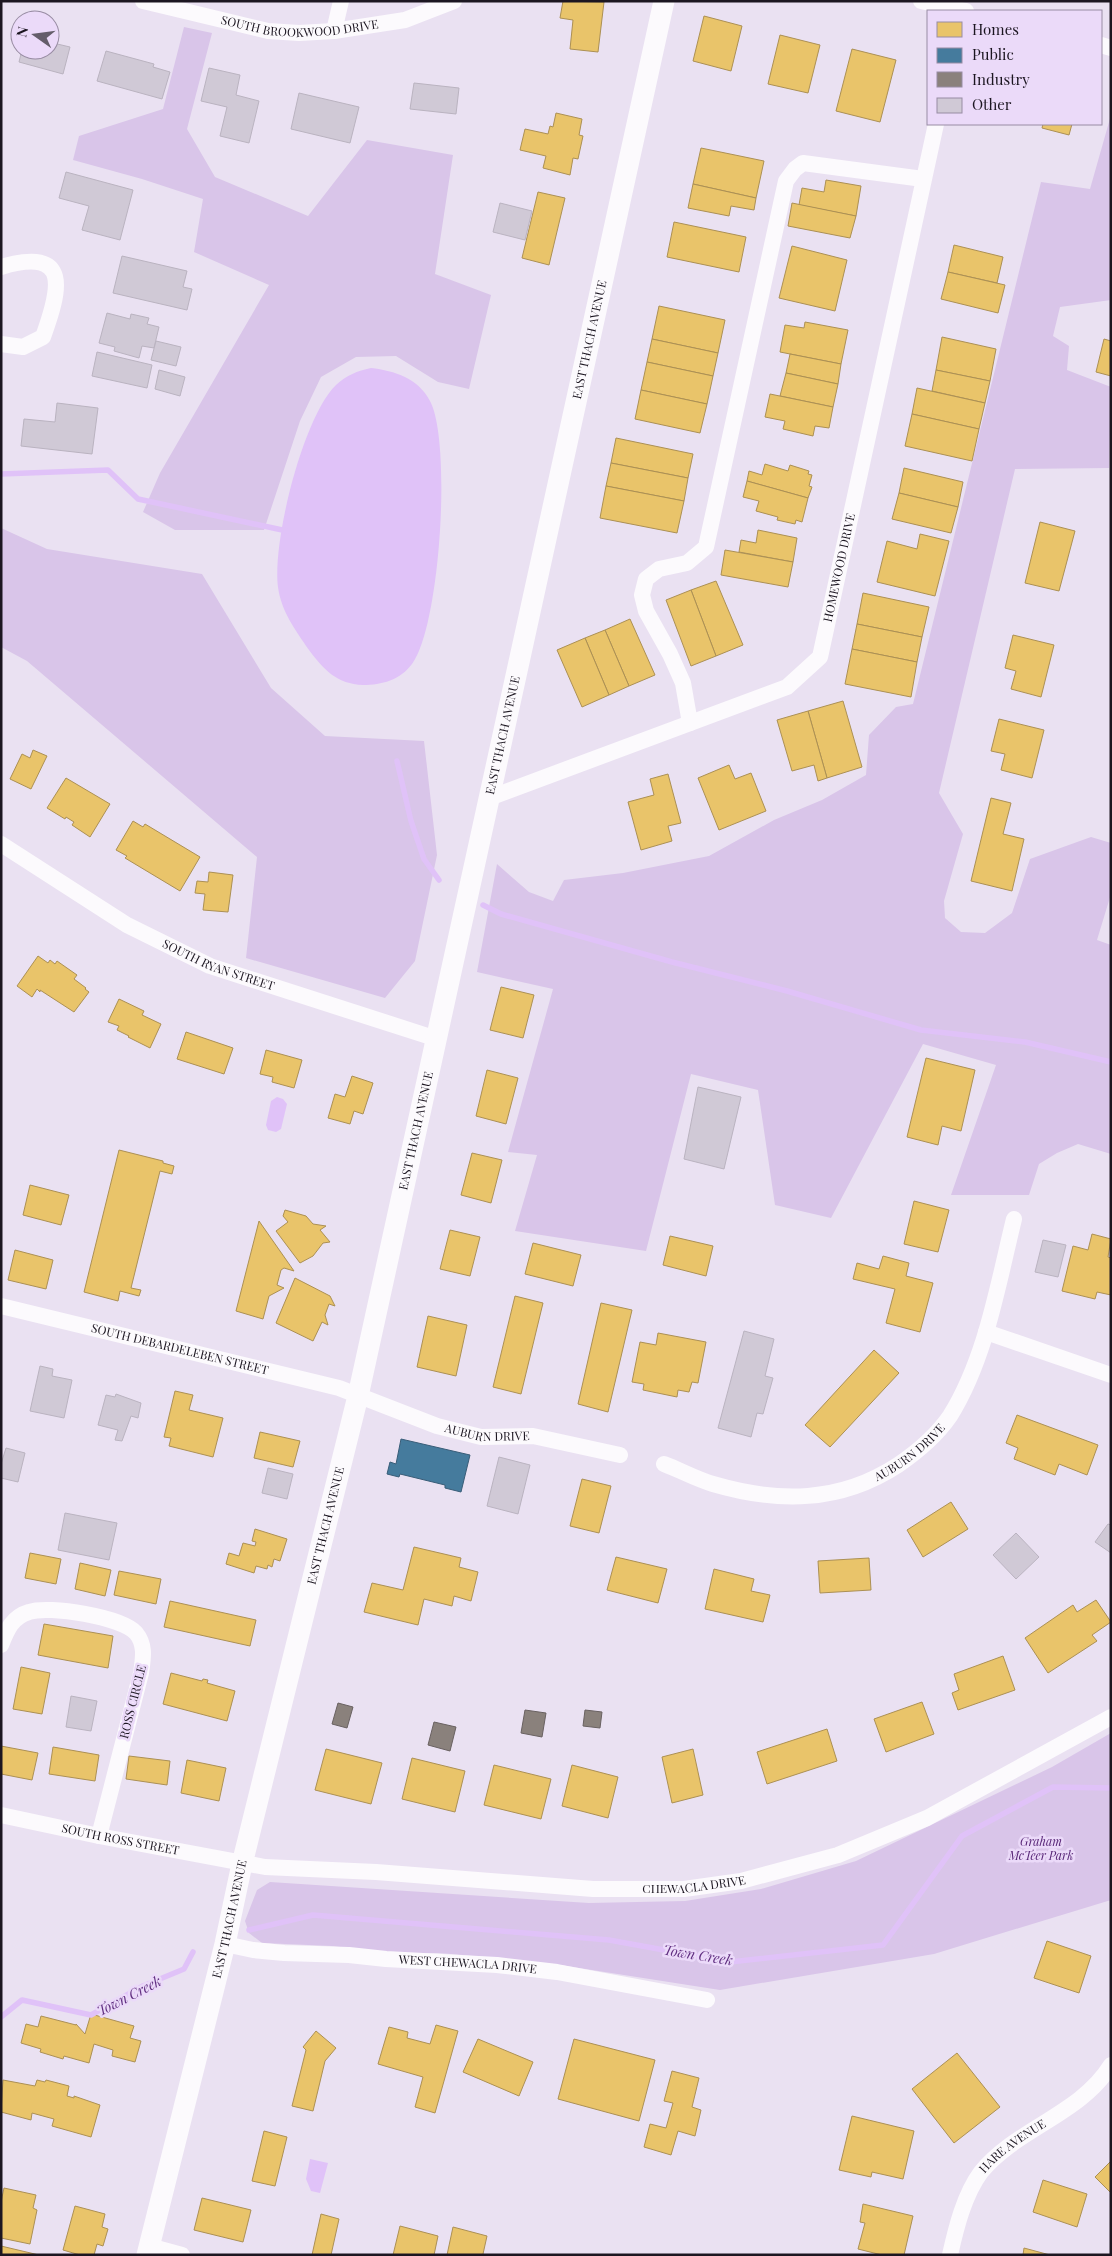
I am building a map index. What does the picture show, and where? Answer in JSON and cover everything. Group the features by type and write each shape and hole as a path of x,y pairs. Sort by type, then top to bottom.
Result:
{"street":[{"name":"SOUTH BROOKWOOD DRIVE","path":"143,1 268,31 300,33 334,31 405,20 454,1"},
{"path":"334,31 342,1"},
{"name":"EAST THACH AVENUE","path":"148,2251 225,1944 242,1864 358,1396 664,1"},
{"path":"921,1 960,10"},
{"name":"HOMEWOOD DRIVE","path":"489,798 787,687 820,657 936,125"},
{"path":"690,723 683,683 670,654 646,611 642,595 646,579 659,570 688,562 706,547 786,181 795,169 803,163 924,179"},
{"path":"1,267 18,262 39,262 52,269 58,283 54,307 43,337 23,347 1,344"},
{"name":"SOUTH RYAN STREET","path":"1,844 127,925 210,966 437,1039"},
{"name":"AUBURN DRIVE","path":"664,1464 711,1483 737,1490 788,1497 835,1493 879,1477 918,1451 949,1417 964,1388 986,1332 1014,1219"},
{"name":"SOUTH DEBARDELEBEN STREET","path":"1,1306 339,1388 358,1396"},
{"path":"986,1332 1111,1375"},
{"name":"AUBURN DRIVE","path":"358,1396 437,1426 481,1437 533,1436 620,1455"},
{"name":"ROSS CIRCLE","path":"1,1645 9,1624 29,1612 50,1609 117,1621 136,1632 144,1652 142,1666 99,1836"},
{"name":"CHEWACLA DRIVE","path":"242,1864 593,1889 684,1890 741,1881 838,1855 927,1818 1111,1717"},
{"name":"SOUTH ROSS STREET","path":"1,1815 242,1864"},
{"name":"WEST CHEWACLA DRIVE","path":"225,1944 253,1950 284,1953 349,1954 386,1959 497,1965 557,1972 707,2000"},
{"name":"HARE AVENUE","path":"950,2255 959,2217 980,2174 996,2157 1073,2105 1106,2073 1111,2065"},
{"path":"148,2251 182,2255"}],"green space":[{"path":"184,27 212,33 187,129 215,177 308,216 367,140 453,155 435,274 491,295 469,389 438,382 396,356 356,357 321,377 300,421 264,530 175,530 143,512 160,473 269,285 194,252 203,199 142,179 73,160 79,136 163,109"},
{"path":"1111,115 1111,300 1060,307 1053,336 1069,346 1067,370 1111,387 1109,468 1015,469 939,793 963,834 944,901 945,918 961,932 985,933 1012,913 1030,859 1091,837 1111,843 1111,894 1097,940 1111,945 1111,1154 1078,1144 1057,1153 1039,1164 1029,1195 951,1195 996,1065 923,1044 831,1218 775,1205 758,1090 691,1074 646,1251 515,1231 537,1155 508,1152 553,989 477,972 497,864 529,892 553,901 564,880 623,873 709,856 774,820 822,800 866,775 869,735 896,707 913,704 1041,182 1090,189"},
{"path":"1,528 47,549 202,574 271,688 325,736 424,741 437,855 415,961 385,998 246,958 257,857 27,661 1,647"},
{"name":"Graham McTeer Park","path":"1111,1733 1111,1900 934,1954 720,1990 560,1965 498,1958 439,1953 388,1953 332,1946 262,1943 249,1933 245,1921 257,1890 270,1882 589,1903 685,1901 761,1889 856,1861 1052,1767"}],"shaded area":[{"path":"371,368 389,371 405,377 419,387 430,401 437,423 440,454 440,534 430,613 422,644 412,664 396,678 384,683 363,685 338,679 320,664 309,650 299,636 282,604 278,587 277,567 285,512 292,481 312,424 324,401 336,385 352,374"},
{"path":"277,1097 283,1099 287,1104 281,1129 276,1132 268,1130 266,1125 271,1101"},
{"path":"310,2159 328,2163 320,2193 311,2191 306,2179"}],"building: Homes":[{"path":"563,1 604,2 598,52 570,49 573,20 560,18"},
{"path":"704,16 742,26 731,71 693,61"},
{"path":"780,35 820,45 808,93 768,84"},
{"path":"852,49 896,60 880,122 836,111"},
{"path":"556,113 582,119 579,135 583,136 578,159 573,158 570,175 543,168 546,156 520,150 525,129 548,134 550,126 553,127"},
{"path":"1043,125 1072,125 1069,135 1042,128"},
{"path":"701,148 764,161 756,198 693,184"},
{"path":"826,180 861,186 856,216 799,205 802,188 824,192"},
{"path":"693,184 756,198 754,210 731,206 729,216 688,208"},
{"path":"538,192 565,198 549,265 522,258"},
{"path":"792,203 856,216 850,238 788,226"},
{"path":"674,222 746,237 739,272 667,257"},
{"path":"954,245 1003,257 997,283 948,272"},
{"path":"792,246 847,260 835,311 779,298"},
{"path":"948,272 1005,285 998,313 941,299"},
{"path":"659,306 725,320 718,353 652,339"},
{"path":"805,322 848,330 841,364 780,352 785,325 804,328"},
{"path":"942,337 996,349 990,381 936,370"},
{"path":"652,339 718,353 713,376 647,362"},
{"path":"1104,339 1111,341 1111,376 1096,372"},
{"path":"790,354 841,364 838,384 786,373"},
{"path":"647,362 713,376 707,404 641,390"},
{"path":"936,370 990,381 985,403 932,391"},
{"path":"786,373 838,384 833,407 780,396"},
{"path":"917,388 985,403 979,429 912,414"},
{"path":"641,390 707,404 700,433 635,419"},
{"path":"770,394 833,407 829,428 815,426 813,436 783,429 785,421 765,417"},
{"path":"912,414 979,429 972,461 905,446"},
{"path":"616,438 693,454 688,478 611,463"},
{"path":"611,463 688,478 684,501 606,486"},
{"path":"765,464 788,471 790,465 809,471 808,474 812,475 809,486 812,487 808,498 747,481 749,471 762,475"},
{"path":"904,468 963,482 958,507 899,493"},
{"path":"747,481 808,498 802,522 796,520 795,524 777,520 778,517 756,511 759,501 743,497"},
{"path":"606,486 684,501 677,533 600,518"},
{"path":"899,493 958,507 951,533 892,519"},
{"path":"1040,522 1075,531 1059,591 1025,583"},
{"path":"758,530 797,538 793,562 739,552 741,540 756,543"},
{"path":"920,534 949,541 935,596 877,582 887,541 917,549"},
{"path":"725,550 793,562 788,587 721,575"},
{"path":"716,581 743,645 716,656 691,590"},
{"path":"691,590 716,656 691,666 666,600"},
{"path":"863,593 929,607 922,637 857,624"},
{"path":"630,619 655,675 629,686 605,630"},
{"path":"857,624 922,637 917,662 852,649"},
{"path":"605,630 629,686 609,695 585,638"},
{"path":"1013,635 1054,645 1041,697 1011,689 1016,671 1005,668"},
{"path":"585,638 609,695 582,707 557,650"},
{"path":"852,649 917,662 911,697 845,684"},
{"path":"843,701 862,767 827,778 808,711"},
{"path":"808,711 827,778 818,781 814,765 792,771 777,720"},
{"path":"999,719 1044,730 1032,778 1001,770 1005,754 991,751"},
{"path":"33,750 47,756 31,789 10,779 22,754 30,758"},
{"path":"729,765 735,779 751,773 766,811 719,830 698,778"},
{"path":"668,774 681,823 668,826 672,841 641,850 628,802 654,795 650,779"},
{"path":"66,778 110,804 90,837 72,825 74,822 47,808"},
{"path":"991,798 1011,803 1003,834 1024,839 1012,891 971,881"},
{"path":"133,821 143,827 145,824 200,857 180,891 125,858 127,856 116,850"},
{"path":"209,872 233,875 228,912 203,910 205,894 195,893 197,881 208,882"},
{"path":"38,956 48,963 50,960 55,964 57,961 77,975 74,979 89,992 74,1012 40,990 40,992 37,989 32,997 17,986"},
{"path":"501,987 534,995 523,1038 490,1030"},
{"path":"119,999 144,1011 142,1015 161,1024 150,1048 117,1030 119,1026 108,1022"},
{"path":"186,1032 233,1048 224,1074 177,1059"},
{"path":"266,1050 302,1060 294,1088 272,1082 273,1077 260,1074"},
{"path":"926,1058 975,1070 961,1131 942,1126 938,1145 907,1137"},
{"path":"487,1070 518,1078 506,1124 476,1116"},
{"path":"352,1076 373,1083 363,1114 354,1111 350,1124 328,1118 335,1094 345,1097"},
{"path":"119,1150 163,1161 163,1163 174,1166 172,1174 160,1171 131,1288 141,1290 139,1296 120,1291 118,1301 84,1292"},
{"path":"472,1153 502,1160 491,1203 461,1195"},
{"path":"30,1185 69,1195 61,1225 23,1215"},
{"path":"914,1201 949,1210 938,1252 904,1244"},
{"path":"285,1210 306,1216 313,1224 326,1226 320,1230 330,1242 323,1243 313,1256 300,1263 276,1231 288,1222 283,1216"},
{"path":"259,1221 294,1271 284,1268 281,1270 277,1285 284,1288 269,1296 263,1319 236,1311"},
{"path":"450,1230 480,1237 470,1276 440,1269"},
{"path":"1092,1234 1111,1239 1108,1257 1111,1258 1111,1295 1097,1292 1095,1299 1062,1291 1073,1246 1088,1250"},
{"path":"670,1236 713,1246 706,1276 663,1265"},
{"path":"533,1243 581,1255 573,1286 525,1274"},
{"path":"15,1250 53,1260 46,1289 8,1280"},
{"path":"883,1256 909,1263 906,1276 933,1283 920,1332 886,1323 895,1289 853,1279 857,1263 879,1269"},
{"path":"295,1278 330,1296 335,1306 329,1304 325,1315 328,1325 322,1322 313,1341 276,1323"},
{"path":"515,1296 543,1303 521,1394 493,1387"},
{"path":"601,1303 632,1310 608,1412 578,1404"},
{"path":"428,1316 467,1325 456,1376 417,1367"},
{"path":"658,1333 706,1342 698,1383 692,1382 689,1392 678,1390 677,1397 643,1390 644,1384 632,1382 640,1342 656,1345"},
{"path":"874,1350 899,1373 830,1447 805,1425"},
{"path":"175,1391 193,1395 189,1410 223,1418 213,1457 169,1446 171,1438 164,1437"},
{"path":"1017,1415 1098,1445 1087,1475 1059,1464 1055,1475 1014,1459 1018,1448 1006,1443"},
{"path":"260,1432 300,1441 293,1467 254,1458"},
{"path":"582,1479 611,1486 599,1533 570,1526"},
{"path":"951,1502 968,1529 923,1557 907,1530"},
{"path":"255,1529 287,1539 280,1561 274,1559 272,1567 268,1565 267,1569 256,1566 254,1573 226,1564 229,1553 239,1556 243,1543 255,1546 256,1542 252,1541"},
{"path":"414,1547 461,1558 459,1567 478,1572 471,1601 454,1596 452,1606 424,1599 418,1625 364,1612 372,1583 403,1590"},
{"path":"30,1553 61,1559 56,1584 25,1578"},
{"path":"616,1557 667,1569 658,1603 607,1590"},
{"path":"869,1558 871,1590 820,1593 818,1561"},
{"path":"80,1563 111,1570 105,1596 75,1589"},
{"path":"714,1569 754,1579 751,1591 770,1595 763,1622 705,1609"},
{"path":"119,1571 161,1579 156,1604 114,1595"},
{"path":"1096,1600 1111,1622 1092,1635 1097,1641 1048,1673 1025,1638 1073,1605 1077,1612"},
{"path":"170,1601 256,1620 250,1646 164,1627"},
{"path":"44,1624 113,1636 108,1668 38,1655"},
{"path":"1003,1656 1015,1690 958,1710 952,1693 959,1690 954,1674"},
{"path":"21,1667 50,1673 42,1714 13,1709"},
{"path":"171,1673 202,1681 203,1679 208,1680 207,1683 235,1691 227,1721 163,1704"},
{"path":"922,1702 934,1734 886,1752 874,1719"},
{"path":"827,1729 837,1761 767,1784 757,1752"},
{"path":"1,1746 38,1753 32,1780 1,1774"},
{"path":"53,1747 99,1755 95,1781 49,1774"},
{"path":"326,1749 382,1763 371,1804 315,1790"},
{"path":"693,1749 703,1795 672,1803 662,1757"},
{"path":"129,1756 170,1761 167,1785 126,1779"},
{"path":"412,1758 465,1771 455,1812 402,1799"},
{"path":"187,1760 226,1768 219,1801 181,1793"},
{"path":"494,1765 551,1779 541,1819 484,1805"},
{"path":"572,1765 618,1777 608,1818 562,1806"},
{"path":"1047,1941 1091,1956 1079,1993 1034,1978"},
{"path":"91,2014 134,2026 130,2038 141,2041 135,2062 112,2056 113,2050 94,2044 89,2063 64,2056 63,2059 40,2052 41,2049 21,2043 26,2024 38,2027 41,2016 76,2024 85,2034"},
{"path":"436,2025 458,2031 435,2113 415,2107 423,2077 378,2064 389,2027 408,2032 407,2038 430,2044"},
{"path":"316,2031 336,2048 325,2061 313,2111 292,2106 306,2050 303,2047"},
{"path":"478,2039 533,2062 519,2096 463,2072"},
{"path":"574,2039 655,2060 639,2121 558,2099"},
{"path":"957,2053 1000,2107 954,2143 912,2089"},
{"path":"672,2071 699,2078 692,2107 701,2110 695,2136 678,2131 671,2155 644,2147 650,2124 666,2128 673,2103 664,2101"},
{"path":"3,2080 35,2086 37,2080 45,2082 46,2080 69,2086 67,2096 74,2098 74,2096 100,2105 91,2137 52,2126 54,2119 32,2113 31,2120 1,2112"},
{"path":"852,2116 914,2131 903,2179 872,2172 871,2177 839,2170"},
{"path":"264,2131 287,2137 275,2186 252,2181"},
{"path":"1111,2161 1111,2193 1095,2177"},
{"path":"1043,2180 1087,2194 1077,2227 1033,2212"},
{"path":"4,2188 36,2195 33,2208 37,2210 30,2244 1,2238 1,2202"},
{"path":"202,2198 251,2210 243,2242 194,2230"},
{"path":"863,2204 913,2216 904,2255 882,2255 858,2249 865,2223 860,2222"},
{"path":"75,2206 105,2214 102,2227 108,2229 103,2246 97,2244 94,2255 80,2255 63,2250"},
{"path":"321,2214 339,2219 331,2255 312,2255"},
{"path":"400,2226 438,2236 434,2255 393,2255"},
{"path":"453,2227 487,2236 483,2254 485,2255 447,2255"},
{"path":"1,2246 39,2255 1,2255"},
{"path":"1024,2248 1050,2255 1023,2255"}],"building: Public":[{"path":"401,1439 470,1455 461,1492 445,1488 445,1485 400,1474 399,1477 387,1474 390,1462 396,1464"}],"building: Industry":[{"path":"338,1703 353,1707 347,1728 332,1724"},
{"path":"525,1710 546,1713 542,1737 521,1733"},
{"path":"585,1710 602,1712 600,1728 583,1726"},
{"path":"434,1722 456,1727 450,1751 428,1745"}],"building: Other":[{"path":"60,45 70,47 63,74 19,62 20,60 60,60"},
{"path":"106,51 154,64 153,67 170,72 162,99 97,81"},
{"path":"209,68 240,75 236,95 259,101 249,143 220,136 227,107 201,101"},
{"path":"414,83 459,88 456,114 410,109"},
{"path":"299,93 359,107 350,143 291,129"},
{"path":"66,172 133,190 120,240 82,230 89,206 59,198"},
{"path":"500,203 532,211 525,240 493,232"},
{"path":"122,256 187,271 183,287 192,289 187,310 113,293"},
{"path":"107,313 130,319 131,314 149,318 147,324 159,327 154,348 142,346 139,358 114,351 115,347 99,343"},
{"path":"156,341 181,347 176,366 151,360"},
{"path":"97,352 152,365 147,388 92,376"},
{"path":"159,370 185,377 180,396 155,389"},
{"path":"57,403 98,408 92,454 21,446 24,419 55,422"},
{"path":"698,1087 741,1097 724,1169 684,1159"},
{"path":"1043,1240 1066,1245 1058,1277 1035,1272"},
{"path":"744,1331 774,1339 765,1376 773,1378 763,1414 757,1413 751,1437 718,1428"},
{"path":"40,1366 53,1369 52,1376 72,1380 64,1418 30,1411"},
{"path":"116,1394 141,1403 138,1418 131,1416 122,1441 115,1440 118,1430 98,1425 106,1395 115,1397"},
{"path":"6,1448 25,1453 18,1482 1,1478 1,1464"},
{"path":"499,1457 530,1465 518,1514 487,1506"},
{"path":"268,1468 293,1474 287,1499 262,1493"},
{"path":"65,1513 117,1523 109,1560 58,1550"},
{"path":"1108,1524 1111,1525 1111,1553 1095,1542"},
{"path":"1016,1533 1039,1557 1016,1579 993,1555"},
{"path":"71,1696 97,1701 91,1731 66,1727"}],"waterway":[{"path":"1,474 108,470 138,499 287,531"},
{"path":"397,761 411,821 424,859 439,880"},
{"path":"483,905 501,914 672,962 787,991 921,1030 1025,1042 1111,1062"},
{"name":"Town Creek","path":"249,1930 313,1915 609,1940 730,1962 883,1945 962,1836 1053,1787 1111,1788"},
{"name":"Town Creek","path":"1,2017 22,2000 91,2015 143,1986 184,1969 193,1952"}]}
